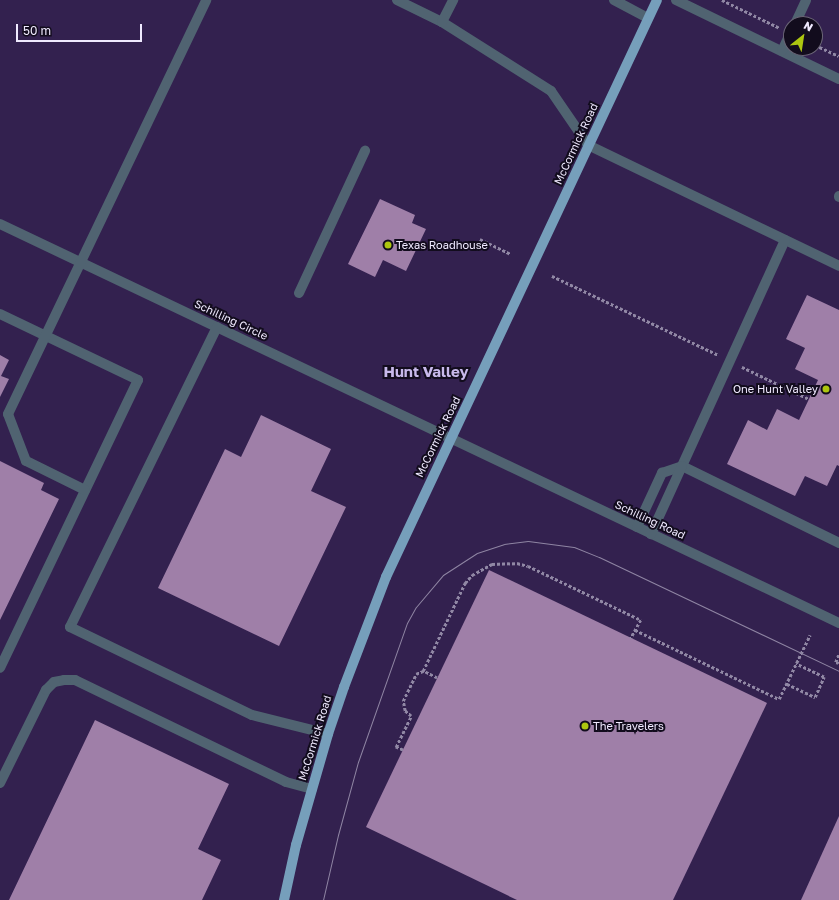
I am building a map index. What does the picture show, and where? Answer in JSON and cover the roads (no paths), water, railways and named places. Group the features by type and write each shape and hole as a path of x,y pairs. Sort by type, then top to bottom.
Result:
{"main road":[{"name":"McCormick Road","path":"284,900 296,845 328,734 344,686 386,577 657,0"}],"street":[{"path":"85,490 26,461 8,414 206,0"},
{"path":"397,0 442,22 551,91 588,145 839,266"},
{"path":"442,22 453,0"},
{"path":"614,0 648,18"},
{"path":"676,0 839,79"},
{"path":"799,16 806,0"},
{"path":"299,293 365,151"},
{"name":"Schilling Circle","path":"0,224 451,438"},
{"path":"651,534 784,240"},
{"path":"0,314 138,380 0,668"},
{"path":"217,327 70,627 252,715 328,734"},
{"name":"Schilling Road","path":"451,438 839,623"},
{"path":"637,527 662,473 682,466 839,544"},
{"path":"0,783 46,690 54,682 75,680 286,782 312,789"}],"tram line":[{"path":"323,900 338,835 358,762 407,623 416,607 443,575 477,553 504,544 528,541 574,547 599,557 839,671"}],"place":[{"name":"Texas Roadhouse","path":"388,245"},
{"name":"One Hunt Valley","path":"826,389"},
{"name":"The Travelers","path":"585,726"}],"district":[{"name":"Hunt Valley","path":"426,372"}]}
